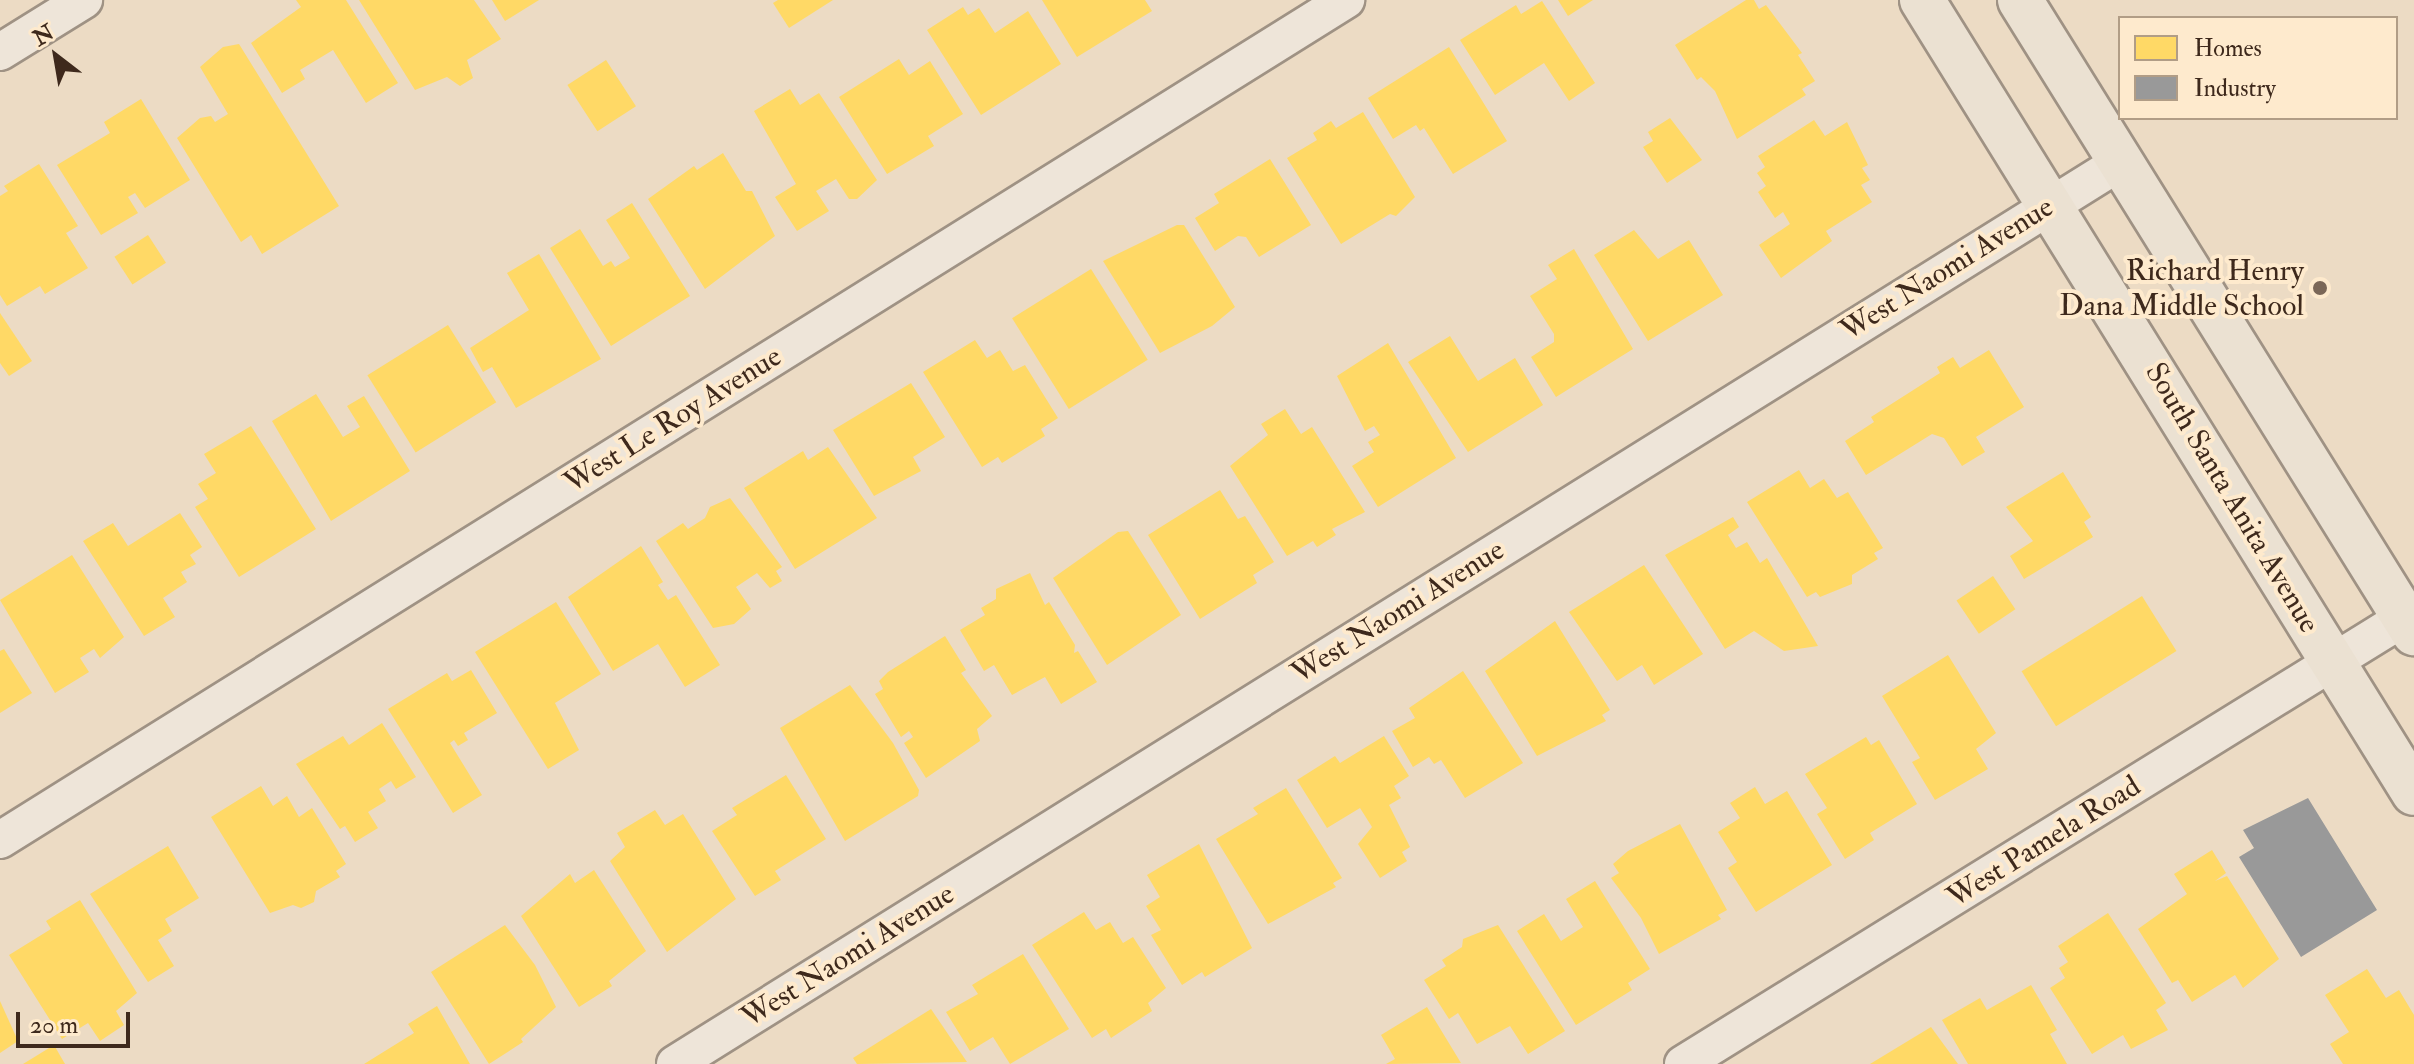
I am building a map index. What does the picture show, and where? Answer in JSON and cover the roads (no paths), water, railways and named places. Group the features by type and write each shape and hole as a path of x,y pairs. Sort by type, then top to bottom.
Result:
{"main road":[{"name":"South Santa Anita Avenue","path":"1922,0 2052,204 2414,793"},
{"path":"2020,0 2409,625"}],"street":[{"path":"0,52 84,0"},
{"name":"West Le Roy Avenue","path":"0,840 1346,0"},
{"name":"West Naomi Avenue","path":"675,1064 2121,162"},
{"name":"West Pamela Road","path":"1683,1064 2333,664 2409,625"}],"place":[{"name":"Richard Henry Dana Middle School","path":"2320,288"}]}
